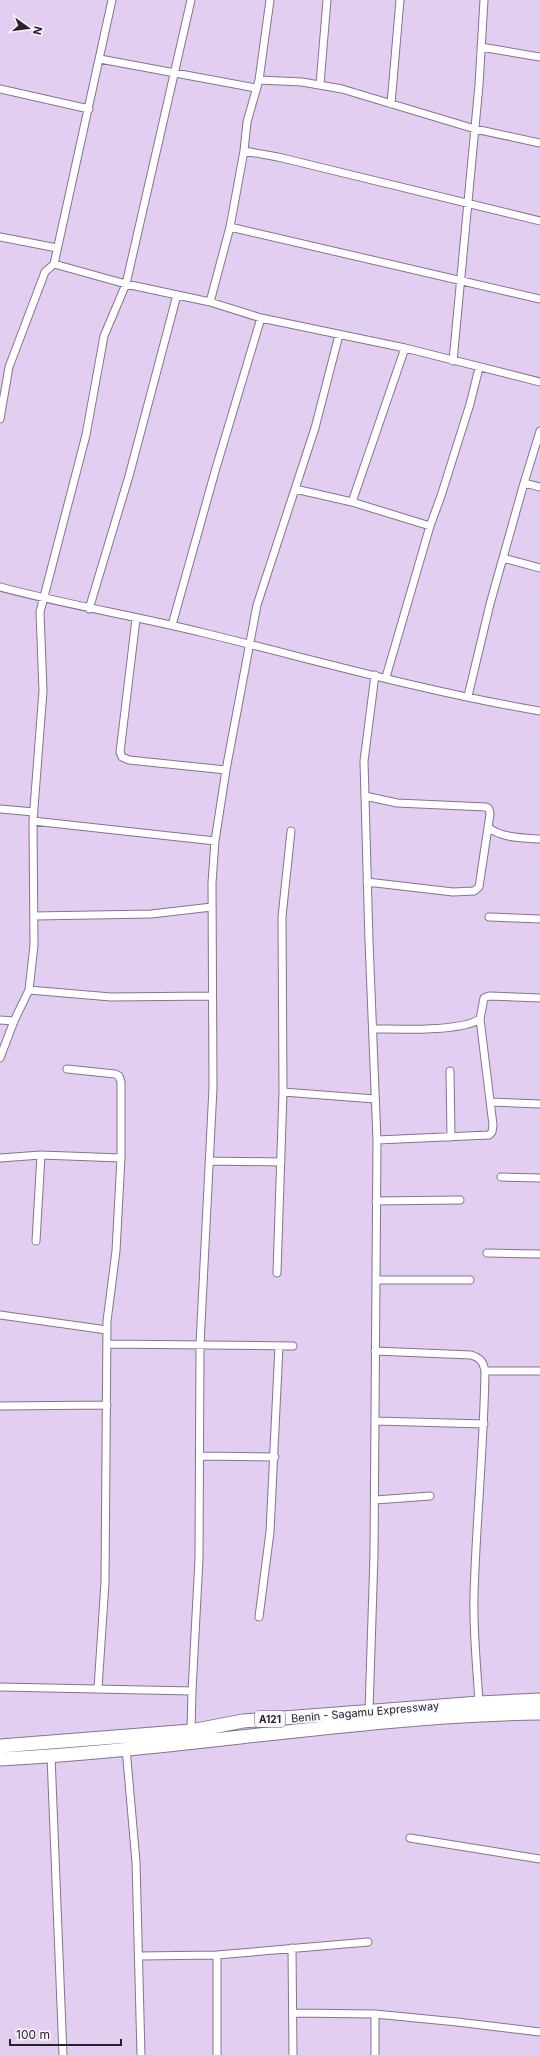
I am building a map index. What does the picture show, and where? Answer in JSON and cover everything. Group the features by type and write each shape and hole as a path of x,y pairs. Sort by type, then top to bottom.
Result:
{"highway":[{"name":"Benin - Sagamu Expressway","path":"0,1746 191,1731 243,1721 479,1703 540,1700"},
{"name":"A121","path":"0,1759 207,1742 377,1723 504,1714 540,1713"}],"street":[{"path":"0,419 9,367 16,346 45,272 54,264 112,0"},
{"path":"0,1058 14,1021 29,990 34,945 33,821 43,691 40,612 86,435 104,336 126,284 191,0"},
{"path":"210,302 230,226 244,151 247,122 256,88 260,80 270,0"},
{"path":"320,84 327,0"},
{"path":"391,104 400,0"},
{"path":"453,361 475,130 484,0"},
{"path":"481,47 540,58"},
{"path":"100,59 256,88"},
{"path":"260,80 320,84 475,130 540,143"},
{"path":"0,89 89,109"},
{"path":"244,151 278,156 540,221"},
{"path":"230,226 540,300"},
{"path":"0,238 57,248"},
{"path":"54,264 126,284 210,302 261,318 405,348 479,368 540,382"},
{"path":"89,609 129,476 177,295"},
{"path":"172,625 216,468 261,318"},
{"path":"191,1731 199,1559 200,1344 213,1088 212,907 215,841 226,770 257,605 315,428 339,335"},
{"path":"352,502 405,348"},
{"path":"386,678 430,526 454,455 479,368"},
{"path":"468,696 490,604 540,431"},
{"path":"524,483 540,487"},
{"path":"295,489 352,502 430,526"},
{"path":"503,558 540,568"},
{"path":"0,587 89,609 172,625 386,678 540,711"},
{"path":"136,619 120,752 122,757 129,760 226,770"},
{"path":"369,1711 375,1500 377,1140 367,882 365,746 375,675"},
{"path":"365,796 397,803 486,808 489,809 490,814 479,887 474,891 453,892 367,882"},
{"path":"0,809 34,812"},
{"path":"33,821 215,841"},
{"path":"488,827 493,832 500,834 540,839"},
{"path":"277,1273 283,1092 282,917 291,831"},
{"path":"34,916 151,914 212,907"},
{"path":"489,917 540,919"},
{"path":"29,990 111,996 212,996"},
{"path":"377,1140 489,1135 492,1132 493,1125 480,1019 484,998 488,996 540,998"},
{"path":"373,1029 438,1028 474,1023 480,1019"},
{"path":"0,1020 14,1021"},
{"path":"67,1069 115,1074 119,1076 121,1082 121,1158 116,1251 107,1330 105,1584 98,1688"},
{"path":"450,1071 451,1137"},
{"path":"283,1092 375,1099"},
{"path":"491,1102 540,1104"},
{"path":"0,1158 41,1155 121,1158"},
{"path":"36,1241 41,1155"},
{"path":"210,1161 281,1162"},
{"path":"501,1177 540,1178"},
{"path":"376,1201 460,1200"},
{"path":"487,1253 540,1254"},
{"path":"376,1280 470,1280"},
{"path":"0,1316 107,1330"},
{"path":"107,1344 293,1346"},
{"path":"259,1617 270,1532 275,1457 278,1346"},
{"path":"375,1351 471,1355 479,1358 484,1363 484,1424 474,1597 474,1628 479,1703"},
{"path":"485,1371 540,1371"},
{"path":"0,1406 107,1405"},
{"path":"376,1421 484,1424"},
{"path":"200,1456 275,1457"},
{"path":"375,1500 430,1496"},
{"path":"0,1687 192,1691"},
{"path":"126,1748 136,1862 141,2055"},
{"path":"51,1756 63,2055"},
{"path":"410,1838 540,1858"},
{"path":"139,1956 216,1955 368,1942"},
{"path":"292,1948 292,2055"},
{"path":"216,1955 217,2055"},
{"path":"293,2013 375,2014 540,2032"},
{"path":"375,2014 375,2055"}]}
